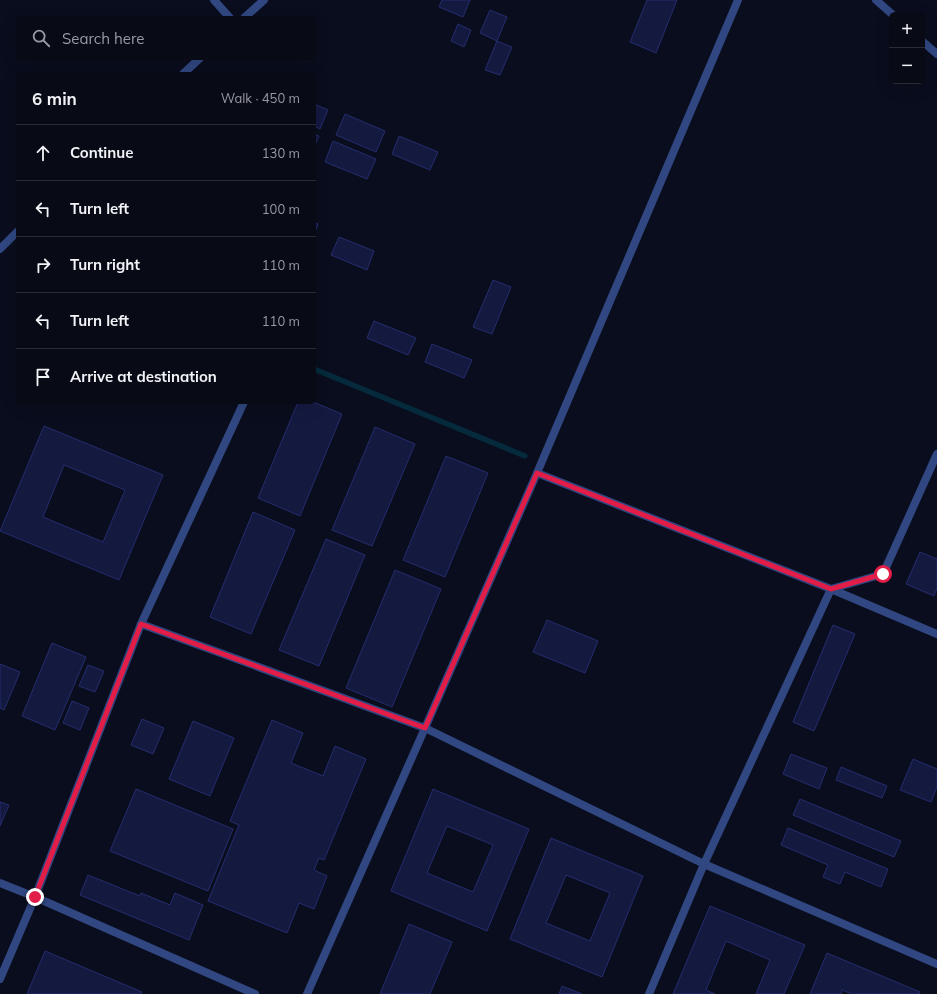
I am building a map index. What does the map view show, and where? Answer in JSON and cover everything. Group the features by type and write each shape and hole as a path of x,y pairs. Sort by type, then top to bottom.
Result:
{"lane":[{"path":"214,0 228,16"},
{"path":"246,16 264,0"},
{"path":"307,994 537,473 738,0"},
{"path":"876,0 890,12"},
{"path":"925,44 937,54"},
{"path":"185,72 198,60"},
{"path":"0,249 16,233"},
{"path":"0,979 35,897 141,624 243,404"},
{"path":"649,994 704,864 831,589 883,574 937,454"},
{"path":"537,473 831,589 937,634"},
{"path":"141,624 425,728 704,864 937,964"},
{"path":"0,883 255,994"}],"building":[{"path":"442,0 470,0 463,17 439,7"},
{"path":"647,0 677,0 656,53 630,42"},
{"path":"490,10 507,17 497,41 480,33"},
{"path":"458,24 471,30 464,47 451,41"},
{"path":"497,41 512,47 500,75 485,70"},
{"path":"316,105 328,110 320,129 316,127"},
{"path":"345,114 385,131 376,152 336,135"},
{"path":"316,135 319,136 316,143"},
{"path":"399,136 438,152 430,170 392,154"},
{"path":"333,141 376,159 367,179 325,162"},
{"path":"339,237 374,251 367,270 331,255"},
{"path":"493,280 511,287 492,334 473,327"},
{"path":"374,321 416,338 408,355 367,338"},
{"path":"432,344 472,360 464,378 425,362"},
{"path":"316,403 342,414 300,516 258,498 297,404"},
{"path":"44,426 163,475 119,580 0,531","holes":["64,465 125,490 103,542 43,517"]},
{"path":"375,427 415,444 372,546 332,530"},
{"path":"446,456 488,473 445,577 403,560"},
{"path":"253,512 295,530 251,634 210,617"},
{"path":"326,539 365,555 319,666 279,650"},
{"path":"920,552 937,559 937,588 934,596 906,584"},
{"path":"395,570 441,589 392,707 346,688"},
{"path":"547,620 598,641 585,673 533,652"},
{"path":"833,625 855,634 814,731 793,722"},
{"path":"52,643 86,657 55,730 22,716"},
{"path":"0,664 20,672 4,710 0,708"},
{"path":"88,665 104,671 95,692 79,686"},
{"path":"72,701 89,708 80,730 63,723"},
{"path":"142,719 164,728 153,754 131,745"},
{"path":"272,720 303,733 291,763 323,776 335,746 366,759 324,860 319,858 314,870 327,876 314,909 299,903 287,933 208,901 239,825 230,821"},
{"path":"193,721 234,738 210,796 169,779"},
{"path":"791,754 827,768 819,789 783,774"},
{"path":"913,759 937,769 937,787 931,802 900,790"},
{"path":"841,767 887,786 882,798 836,780"},
{"path":"136,789 233,829 208,891 110,851"},
{"path":"433,789 529,829 487,931 391,891","holes":["447,826 493,845 473,892 427,873"]},
{"path":"800,799 901,841 894,857 793,815"},
{"path":"0,802 9,805 0,826"},
{"path":"788,828 888,869 881,887 845,872 840,884 823,877 828,865 781,845"},
{"path":"551,838 643,876 602,977 510,939","holes":["566,875 610,893 590,941 546,923"]},
{"path":"88,875 140,896 141,893 170,905 175,893 203,905 189,940 80,895"},
{"path":"710,906 805,945 784,994 756,994 770,960 726,941 706,990 715,994 673,994"},
{"path":"409,924 452,942 430,994 380,994"},
{"path":"45,951 142,992 141,994 27,994"},
{"path":"827,953 920,992 919,994 852,994 842,990 841,994 810,994"},
{"path":"562,986 582,994 559,994"}],"waterway":[{"path":"316,370 525,456"}],"route":[{"path":"35,897 141,624 425,728 537,473 831,589 883,574"}]}
